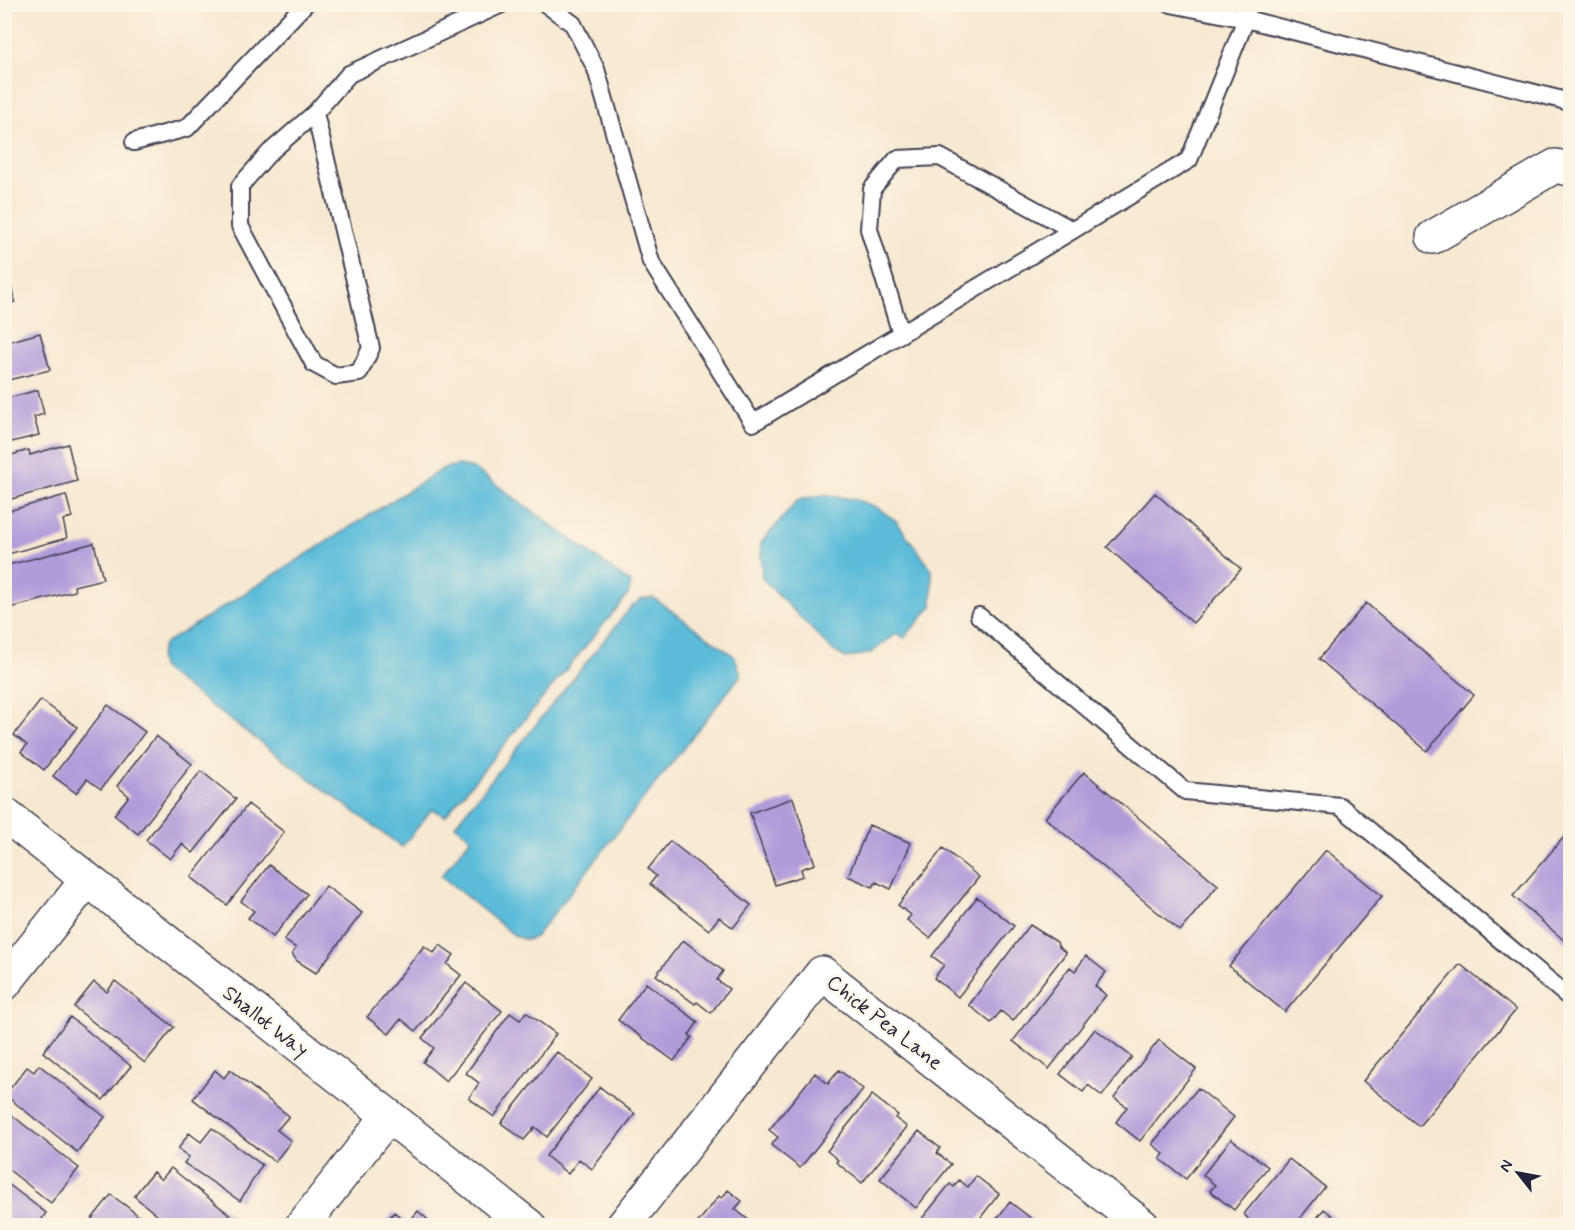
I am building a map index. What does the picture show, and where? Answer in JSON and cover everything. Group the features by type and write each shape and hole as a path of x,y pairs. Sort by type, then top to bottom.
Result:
{"street":[{"path":"1433,237 1555,166 1570,169"},
{"name":"Shallot Way","path":"4,814 529,1226"},
{"path":"4,984 87,880"},
{"name":"Chick Pea Lane","path":"623,1226 822,974 1143,1226"},
{"path":"302,1226 388,1116"}],"lane":[{"path":"134,142 187,128 305,4"},
{"path":"315,113 371,348 359,373 336,376 314,364 240,226 240,186 269,153 315,113 349,74 502,4"},
{"path":"546,4 573,24 596,69 651,262 753,423 1190,160 1247,12"},
{"path":"1171,4 1247,12 1570,102"},
{"path":"901,334 869,229 872,189 897,159 940,157 1072,230"},
{"path":"979,616 1185,791 1340,806 1570,998"}],"water":[{"path":"460,465 476,470 631,583 628,595 445,816 432,809 402,847 163,670 160,657 164,644 444,468"},
{"path":"823,495 854,499 876,507 896,521 932,570 932,606 904,638 897,633 871,653 846,658 832,650 762,578 761,543 798,500"},
{"path":"654,598 735,657 741,675 535,937 527,940 515,936 441,876 471,838 455,825 631,607 642,599"}],"building":[{"path":"10,281 15,302 4,305 4,282"},
{"path":"40,333 50,370 4,381 4,343"},
{"path":"38,390 44,414 34,417 39,435 4,444 4,399"},
{"path":"68,444 77,481 4,501 4,457 29,450 30,455"},
{"path":"1155,493 1241,569 1193,623 1107,547"},
{"path":"66,495 72,517 63,520 67,538 4,555 4,512"},
{"path":"94,543 103,579 74,586 75,591 10,608 9,601 4,602 4,566"},
{"path":"1366,603 1474,695 1427,751 1319,659"},
{"path":"41,700 77,727 44,770 21,752 27,745 14,735"},
{"path":"108,705 145,732 101,789 87,779 76,793 53,776"},
{"path":"156,736 192,764 138,834 114,815 129,796 117,786"},
{"path":"201,771 236,799 193,853 182,844 170,859 146,840"},
{"path":"1084,772 1218,885 1180,931 1045,818"},
{"path":"793,798 815,864 801,869 803,876 775,885 750,813"},
{"path":"248,804 284,832 227,905 191,877"},
{"path":"869,825 911,843 891,889 876,882 873,887 848,876"},
{"path":"1570,830 1570,939 1567,943 1513,896"},
{"path":"670,841 751,905 733,928 719,917 709,930 650,884 656,876 648,869"},
{"path":"943,848 979,877 930,938 907,920 911,915 898,905"},
{"path":"1326,850 1382,896 1285,1012 1229,966"},
{"path":"269,865 307,894 273,937 248,918 254,911 241,901"},
{"path":"326,886 362,913 316,973 297,961 292,954 296,948 284,940"},
{"path":"977,897 1014,926 958,997 934,978 944,965 932,956"},
{"path":"1030,925 1057,942 1066,953 1013,1021 1001,1011 991,1023 969,1005"},
{"path":"683,940 723,971 717,980 729,989 711,1013 656,975"},
{"path":"440,945 454,955 447,964 461,975 416,1031 401,1019 389,1034 367,1017 424,946 434,953"},
{"path":"1086,956 1106,972 1095,986 1106,995 1049,1069 1013,1041 1070,967 1075,971"},
{"path":"1460,964 1516,1010 1419,1126 1363,1081"},
{"path":"115,981 174,1027 145,1063 74,1007 94,982 107,992"},
{"path":"466,983 502,1011 446,1081 423,1062 434,1048 422,1038"},
{"path":"646,983 698,1022 689,1035 692,1037 674,1061 618,1020"},
{"path":"526,1012 556,1034 494,1117 469,1098 479,1083 466,1073 510,1013 520,1020"},
{"path":"70,1017 131,1066 103,1100 43,1052"},
{"path":"1095,1029 1132,1057 1102,1096 1088,1085 1083,1092 1060,1074"},
{"path":"1159,1040 1196,1069 1140,1141 1116,1122 1127,1107 1114,1098"},
{"path":"557,1052 592,1079 547,1137 535,1127 524,1140 501,1123"},
{"path":"39,1065 105,1117 77,1152 5,1095 27,1067 34,1072"},
{"path":"215,1070 224,1078 230,1070 289,1116 277,1130 291,1141 275,1162 193,1099"},
{"path":"839,1070 863,1089 800,1168 771,1145 778,1137 769,1130 815,1073 828,1084"},
{"path":"600,1087 635,1114 592,1169 579,1159 568,1174 546,1156"},
{"path":"1198,1088 1234,1117 1186,1179 1160,1159 1164,1154 1152,1144"},
{"path":"872,1095 898,1115 895,1118 907,1127 862,1183 836,1162 838,1160 827,1151"},
{"path":"4,1109 79,1168 51,1203 4,1166"},
{"path":"212,1128 262,1165 240,1201 184,1163 189,1157 178,1149 189,1133 201,1142"},
{"path":"919,1131 940,1148 937,1153 951,1164 916,1208 880,1179"},
{"path":"1231,1139 1268,1167 1234,1210 1210,1191 1215,1185 1203,1175"},
{"path":"1289,1159 1325,1187 1294,1226 1254,1226 1244,1214"},
{"path":"171,1168 231,1216 224,1226 170,1226 134,1196 153,1172 161,1180"},
{"path":"976,1176 999,1194 974,1226 916,1226 950,1184 954,1187 959,1180 968,1187"},
{"path":"4,1181 46,1213 37,1226 4,1226"},
{"path":"728,1190 742,1201 735,1209 756,1226 695,1226 719,1196 722,1198"},
{"path":"111,1195 125,1205 151,1226 86,1226"},
{"path":"1010,1202 1033,1220 1029,1226 991,1226"},
{"path":"1324,1209 1334,1217 1345,1226 1311,1226"},
{"path":"418,1211 435,1226 383,1226 394,1212 408,1223"}]}
